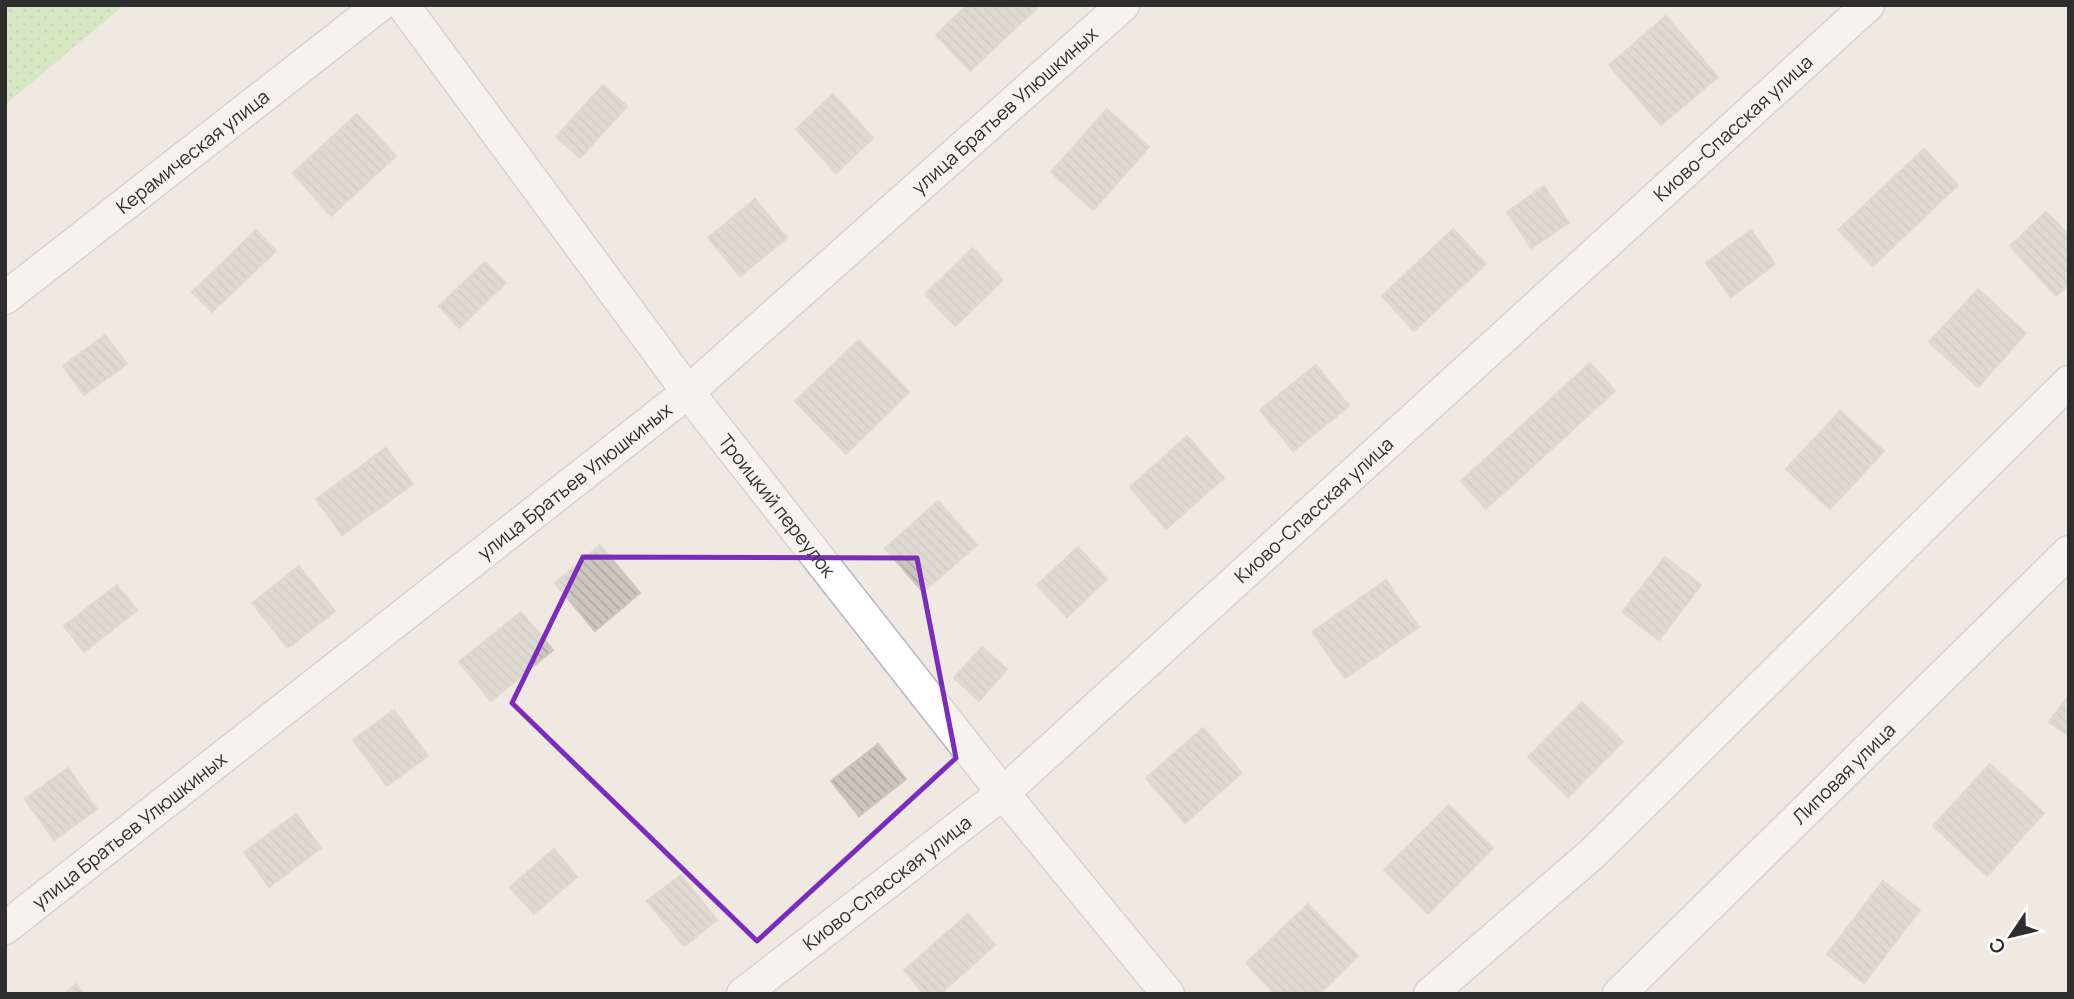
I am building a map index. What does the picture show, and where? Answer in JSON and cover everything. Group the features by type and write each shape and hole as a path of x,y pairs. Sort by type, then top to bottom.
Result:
{"street":[{"name":"Керамическая улица","path":"5,298 380,5"},
{"name":"Троицкий переулок","path":"403,5 688,392 1003,793 1168,994"},
{"name":"улица Братьев Улюшкиных","path":"5,928 688,392 1123,5"},
{"name":"Киово-Спасская улица","path":"743,994 1003,793 1868,5"},
{"path":"1430,994 1593,853 2069,382"},
{"name":"Липовая улица","path":"1619,994 2069,552"}],"highlighted area":[{"path":"583,557 917,558 956,758 757,941 512,703"}],"green space":[{"path":"5,5 124,5 5,105"}],"building":[{"path":"967,5 1034,5 1037,8 970,71 936,35"},
{"path":"1666,16 1718,77 1661,125 1609,65"},
{"path":"603,85 627,106 580,158 556,137"},
{"path":"833,94 873,138 836,173 796,129"},
{"path":"1107,109 1149,147 1093,210 1051,172"},
{"path":"357,114 396,156 331,216 293,173"},
{"path":"1924,149 1958,185 1873,266 1838,230"},
{"path":"1544,186 1569,223 1531,248 1507,212"},
{"path":"755,199 787,238 740,276 708,238"},
{"path":"2046,212 2069,235 2069,284 2056,296 2010,246"},
{"path":"1453,229 1486,264 1414,331 1382,296"},
{"path":"256,230 276,251 212,312 192,292"},
{"path":"1751,230 1775,264 1731,297 1706,263"},
{"path":"973,248 1003,280 955,326 925,294"},
{"path":"485,262 506,283 459,328 439,306"},
{"path":"1978,289 2026,333 1978,387 1929,342"},
{"path":"105,335 127,364 84,395 63,366"},
{"path":"859,340 909,392 846,454 795,401"},
{"path":"1590,363 1615,391 1486,509 1461,481"},
{"path":"1316,365 1349,406 1293,451 1260,410"},
{"path":"1840,411 1884,451 1830,509 1786,469"},
{"path":"1187,436 1224,478 1166,529 1130,487"},
{"path":"386,448 413,484 342,535 316,499"},
{"path":"938,501 977,545 923,592 885,548"},
{"path":"600,545 640,593 595,631 555,583"},
{"path":"1078,547 1107,579 1067,617 1037,585"},
{"path":"1665,557 1701,585 1659,640 1622,612"},
{"path":"299,566 335,611 288,648 252,603"},
{"path":"1386,580 1419,627 1345,678 1312,632"},
{"path":"117,585 137,610 84,652 64,626"},
{"path":"521,612 553,650 491,701 459,662"},
{"path":"982,647 1007,669 979,701 954,678"},
{"path":"2069,695 2069,736 2049,722"},
{"path":"1582,702 1623,742 1568,797 1528,757"},
{"path":"394,710 428,756 387,786 353,740"},
{"path":"1203,728 1242,773 1185,823 1146,778"},
{"path":"878,744 906,779 859,816 831,781"},
{"path":"1990,764 2044,813 1987,876 1933,826"},
{"path":"68,768 97,809 54,840 25,799"},
{"path":"1449,805 1493,848 1428,914 1384,870"},
{"path":"296,814 321,848 269,887 244,852"},
{"path":"554,849 577,877 534,914 510,887"},
{"path":"681,875 717,920 684,946 647,901"},
{"path":"1883,881 1920,910 1864,983 1827,954"},
{"path":"1308,904 1358,956 1319,994 1275,994 1246,963"},
{"path":"968,914 995,945 940,994 924,994 904,970"},
{"path":"76,984 84,994 65,994"}]}
